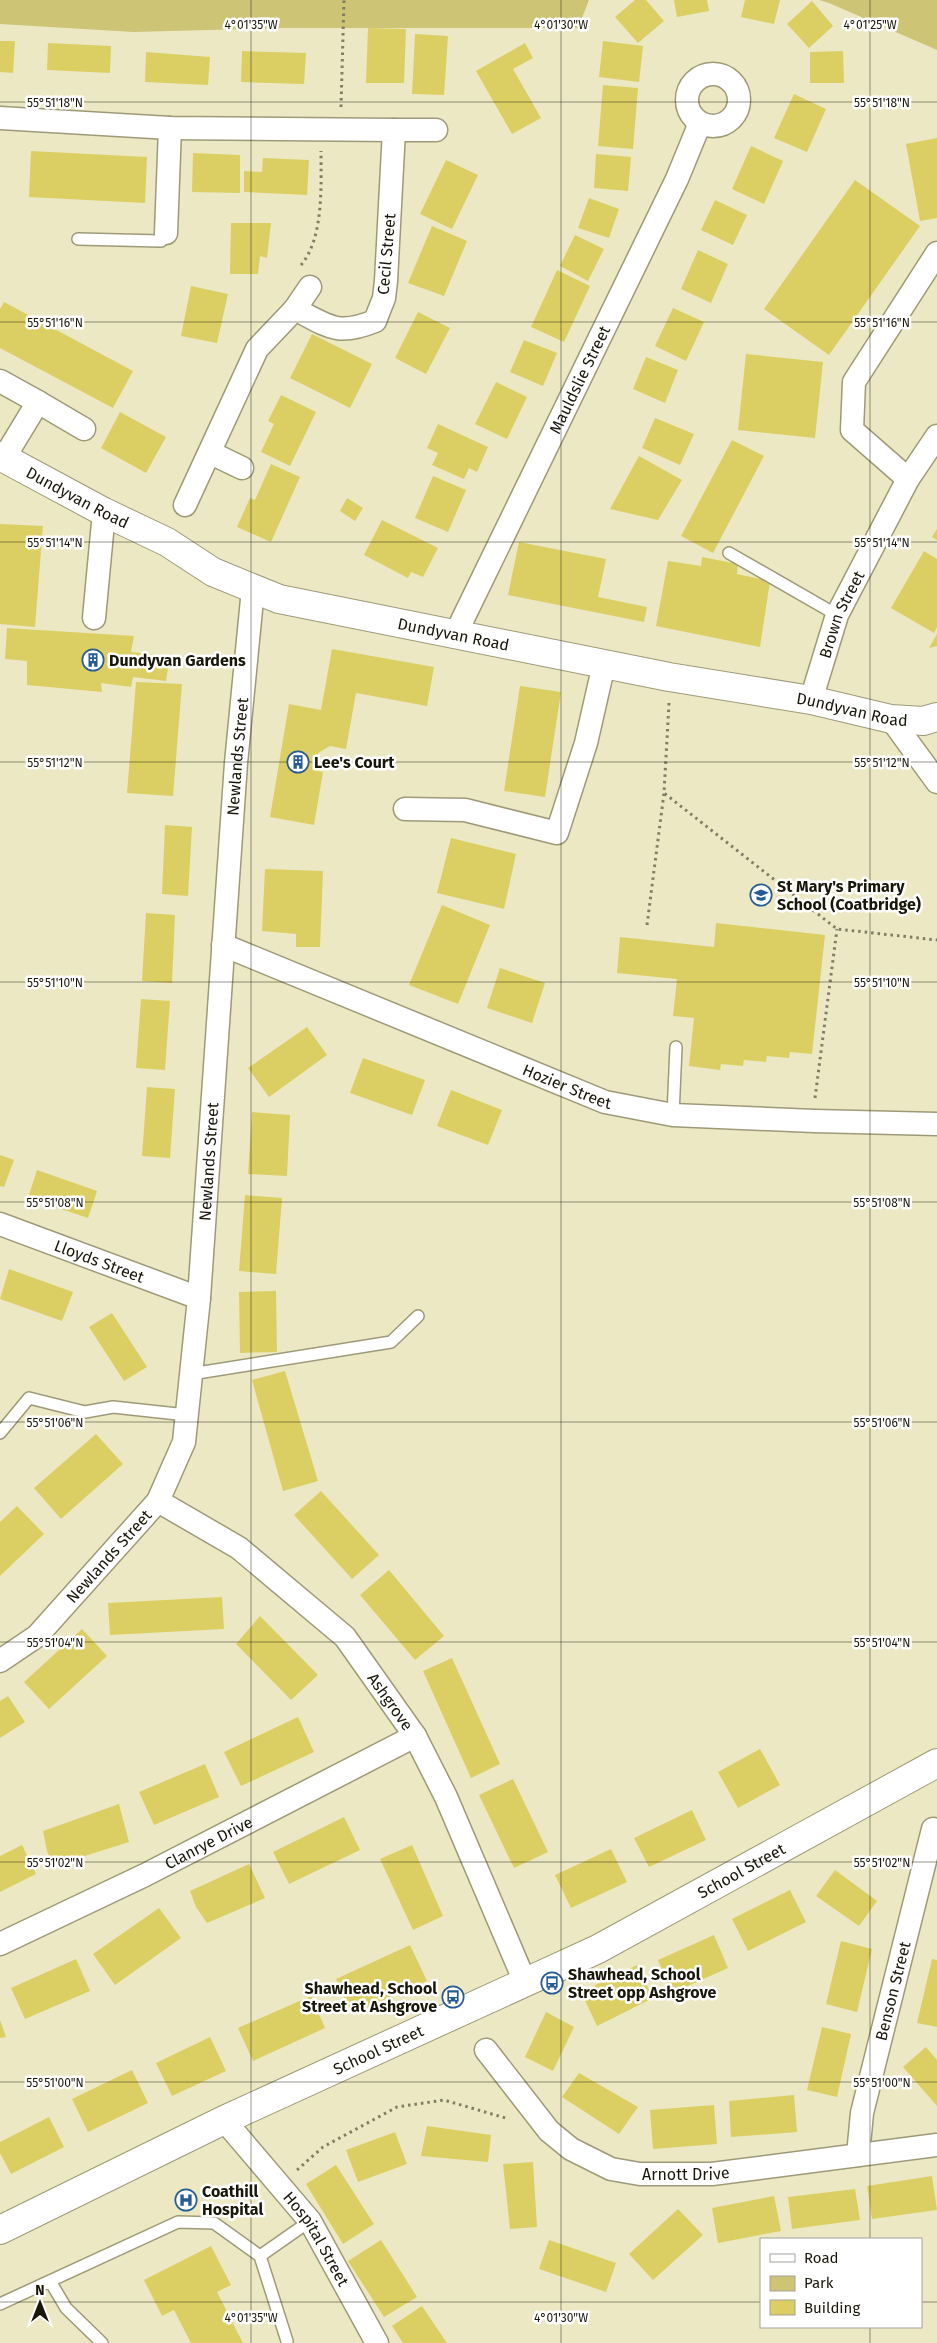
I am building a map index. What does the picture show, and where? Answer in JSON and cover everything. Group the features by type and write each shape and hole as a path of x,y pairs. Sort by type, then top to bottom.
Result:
{"street":[{"path":"0,118 170,128 436,130"},
{"name":"Mauldslie Street","path":"455,635 673,188 700,123"},
{"path":"166,233 170,128"},
{"name":"Cecil Street","path":"296,309 325,325 340,330 358,328 375,321 384,298 386,281 394,130"},
{"path":"908,479 852,430 854,382 937,253"},
{"path":"185,505 211,453 257,349 296,309 310,287"},
{"path":"0,381 84,429"},
{"path":"2,457 38,402"},
{"name":"Brown Street","path":"811,700 837,615 908,479 937,436"},
{"path":"211,453 242,468"},
{"name":"Dundyvan Road","path":"2,457 104,512 167,542 213,572 253,590 279,599 669,677 811,700 891,719 923,721 937,716"},
{"path":"94,618 104,512"},
{"name":"Newlands Street","path":"0,1661 37,1636 158,1501 184,1442 199,1298 223,978 223,946 236,763 253,590"},
{"path":"405,809 465,810 557,833 586,743 604,664"},
{"path":"891,719 937,782"},
{"name":"Hozier Street","path":"223,946 605,1102 673,1115 937,1124"},
{"name":"Lloyds Street","path":"0,1224 199,1298"},
{"name":"Ashgrove","path":"158,1501 239,1548 345,1637 415,1736 446,1796 525,1982"},
{"name":"Clanrye Drive","path":"0,1944 154,1870 415,1736"},
{"name":"School Street","path":"0,2230 224,2120 489,2001 525,1982 598,1949 937,1764"},
{"name":"Benson Street","path":"858,2155 862,2112 934,1829"},
{"name":"Arnott Drive","path":"486,2050 549,2131 572,2149 611,2169 640,2174 712,2174 937,2145"},
{"name":"Hospital Street","path":"224,2120 310,2221 377,2343"}],"lane":[{"path":"78,239 161,241 166,233"},
{"path":"729,553 837,615"},
{"path":"673,1115 676,1047"},
{"path":"191,1374 391,1342 418,1316"},
{"path":"0,1433 30,1398 85,1412 113,1407 187,1415"},
{"path":"260,2256 310,2221"},
{"path":"0,2304 178,2222 214,2223 260,2256 287,2341"},
{"path":"50,2281 66,2308 102,2343"}],"path":[{"path":"310,287 304,276 295,272 307,258 319,217 331,130 344,0"},
{"path":"647,925 664,793 669,677"},
{"path":"664,793 837,929 937,940"},
{"path":"814,1121 815,1097 837,929"},
{"path":"280,2185 323,2147 397,2107 444,2100 549,2131"}],"green space":[{"path":"0,0 589,0 578,28 286,28 133,32 0,24"},
{"path":"819,0 937,0 937,50 829,3"}],"building":[{"path":"635,0 646,0 664,21 638,43 615,17"},
{"path":"674,0 707,0 709,11 677,17"},
{"path":"745,0 780,0 774,24 741,17"},
{"path":"812,1 833,26 809,48 787,24"},
{"path":"368,28 406,29 404,83 366,83"},
{"path":"415,34 448,36 444,95 412,94"},
{"path":"0,41 15,41 13,73 0,72"},
{"path":"603,41 643,46 639,82 599,77"},
{"path":"48,43 111,46 110,73 47,70"},
{"path":"525,43 533,58 513,69 541,118 512,134 476,71"},
{"path":"242,51 306,53 304,84 241,82"},
{"path":"843,51 844,83 810,83 810,52"},
{"path":"146,52 210,57 208,85 145,82"},
{"path":"603,85 638,88 633,149 598,146"},
{"path":"794,94 826,109 807,152 774,138"},
{"path":"937,138 937,218 920,221 906,144"},
{"path":"751,146 783,161 764,204 732,189"},
{"path":"31,151 147,157 145,203 29,197"},
{"path":"193,153 240,155 240,193 192,192"},
{"path":"596,154 631,157 628,191 594,188"},
{"path":"263,158 309,160 307,195 244,192 244,171 262,172"},
{"path":"446,160 478,175 452,229 420,214"},
{"path":"855,180 920,226 829,355 764,309"},
{"path":"589,198 619,209 609,238 578,228"},
{"path":"715,200 747,215 733,245 701,230"},
{"path":"231,223 271,223 267,258 260,256 258,274 230,274"},
{"path":"432,226 467,241 444,296 408,283"},
{"path":"575,235 604,249 588,281 560,266"},
{"path":"698,250 728,264 711,303 681,289"},
{"path":"557,270 590,286 564,342 531,327"},
{"path":"191,286 228,294 217,343 181,336"},
{"path":"4,302 133,371 113,408 0,348 0,309"},
{"path":"673,308 704,322 686,361 655,346"},
{"path":"418,312 450,328 426,374 395,358"},
{"path":"312,334 372,364 350,408 290,378"},
{"path":"524,340 557,353 543,386 510,372"},
{"path":"746,354 823,362 815,438 738,430"},
{"path":"646,357 678,370 665,403 633,389"},
{"path":"496,382 527,397 507,439 475,424"},
{"path":"281,395 316,412 290,466 261,452 274,424 268,421"},
{"path":"120,412 166,437 146,473 101,448"},
{"path":"655,418 694,434 680,465 642,448"},
{"path":"438,424 488,447 477,472 469,468 464,479 432,465 438,453 427,448"},
{"path":"732,440 764,456 713,553 681,536"},
{"path":"639,456 682,480 658,520 610,509"},
{"path":"271,464 300,477 271,542 237,527 250,498 255,500"},
{"path":"433,476 466,490 448,532 415,518"},
{"path":"347,498 363,508 355,521 340,511"},
{"path":"382,520 438,548 423,577 411,572 408,578 364,555"},
{"path":"0,524 43,526 35,627 0,624"},
{"path":"937,529 937,540 932,537"},
{"path":"519,542 606,559 598,597 647,607 644,622 508,595"},
{"path":"924,551 937,559 937,627 934,633 891,608"},
{"path":"702,557 738,564 737,574 770,581 760,647 656,626 668,561 701,566"},
{"name":"Dundyvan Gardens","path":"7,628 134,636 131,652 170,656 166,681 133,677 131,687 101,683 102,692 27,685 27,661 5,659"},
{"path":"937,634 937,646 929,648"},
{"path":"332,649 434,667 427,706 356,693 346,749 330,746 318,753 315,770 323,772 314,825 270,817 289,704 321,710"},
{"path":"136,682 182,684 173,796 127,793"},
{"path":"520,686 561,692 545,797 504,791"},
{"path":"165,825 192,827 188,896 162,894"},
{"path":"451,838 516,854 504,909 437,893"},
{"path":"265,869 323,871 320,947 296,947 296,934 262,931"},
{"path":"442,905 490,925 458,1004 409,985"},
{"path":"146,913 175,915 172,983 142,981"},
{"path":"716,923 825,935 812,1054 790,1052 789,1058 767,1056 766,1062 744,1060 743,1066 721,1064 720,1070 689,1066 694,1018 673,1016 677,979 617,973 620,937 714,947"},
{"path":"500,968 545,983 532,1023 487,1008"},
{"path":"141,999 170,1001 165,1070 136,1068"},
{"path":"307,1027 327,1055 269,1097 248,1068"},
{"path":"363,1058 425,1080 412,1115 350,1093"},
{"path":"147,1087 175,1089 170,1158 142,1156"},
{"path":"451,1090 502,1110 488,1145 437,1126"},
{"path":"252,1112 290,1115 287,1176 248,1174"},
{"path":"0,1155 14,1160 4,1187 0,1186"},
{"path":"37,1170 97,1191 88,1218 28,1198"},
{"path":"245,1195 282,1198 276,1274 239,1271"},
{"path":"9,1269 73,1292 62,1321 0,1299"},
{"path":"276,1291 277,1352 240,1353 239,1292"},
{"path":"112,1313 147,1367 124,1381 89,1327"},
{"path":"285,1371 318,1481 283,1491 252,1380"},
{"path":"96,1434 123,1464 61,1519 34,1488"},
{"path":"321,1491 379,1555 352,1579 294,1515"},
{"path":"17,1506 44,1534 0,1576 0,1522"},
{"path":"389,1570 444,1636 415,1660 360,1595"},
{"path":"222,1597 224,1629 110,1635 108,1603"},
{"path":"260,1616 318,1675 291,1700 236,1644"},
{"path":"82,1629 107,1656 49,1709 24,1682"},
{"path":"452,1658 500,1764 471,1778 423,1671"},
{"path":"8,1696 25,1722 0,1738 0,1701"},
{"path":"298,1717 314,1752 241,1786 224,1752"},
{"path":"760,1749 780,1785 738,1808 718,1772"},
{"path":"205,1764 219,1797 154,1825 139,1792"},
{"path":"513,1779 548,1852 514,1868 479,1795"},
{"path":"119,1804 129,1842 53,1866 47,1851 43,1831"},
{"path":"692,1810 706,1840 649,1867 634,1838"},
{"path":"344,1817 360,1850 289,1884 273,1852"},
{"path":"22,1845 36,1874 0,1892 0,1856"},
{"path":"412,1845 443,1916 413,1930 380,1859"},
{"path":"611,1849 627,1882 571,1908 555,1875"},
{"path":"249,1864 265,1898 207,1923 196,1907 190,1891"},
{"path":"835,1870 877,1901 859,1926 816,1896"},
{"path":"790,1890 806,1922 748,1951 732,1919"},
{"path":"159,1908 181,1938 115,1985 93,1954"},
{"path":"714,1935 728,1968 672,1993 658,1960"},
{"path":"841,1941 872,1949 857,2012 826,2004"},
{"path":"410,1945 427,1981 352,2014 336,1979"},
{"path":"76,1959 90,1991 25,2019 11,1988"},
{"path":"932,1959 937,1960 937,2027 917,2023"},
{"path":"637,1965 653,1998 597,2026 581,1992"},
{"path":"311,1996 325,2028 253,2061 238,2028"},
{"path":"546,2012 574,2027 553,2071 525,2057"},
{"path":"0,2020 6,2037 0,2038"},
{"path":"822,2027 851,2034 837,2097 807,2090"},
{"path":"210,2037 226,2071 172,2096 156,2063"},
{"path":"926,2047 937,2060 937,2106 903,2067"},
{"path":"132,2070 148,2103 88,2132 72,2099"},
{"path":"579,2073 638,2107 619,2134 562,2097"},
{"path":"794,2095 797,2132 731,2137 729,2101"},
{"path":"714,2105 717,2144 653,2149 650,2110"},
{"path":"49,2117 64,2147 11,2174 0,2153 0,2142"},
{"path":"427,2126 491,2135 488,2162 421,2156"},
{"path":"395,2132 407,2164 358,2182 346,2150"},
{"path":"533,2162 537,2227 510,2229 503,2164"},
{"path":"336,2165 374,2224 343,2244 306,2184"},
{"path":"932,2176 937,2210 872,2219 867,2186"},
{"path":"855,2189 860,2220 792,2229 788,2197"},
{"path":"774,2196 781,2231 718,2243 712,2208"},
{"path":"678,2209 703,2235 653,2280 629,2254"},
{"path":"381,2240 417,2297 384,2317 348,2261"},
{"path":"549,2240 616,2263 606,2292 539,2269"},
{"path":"211,2246 231,2285 217,2292 243,2343 191,2343 174,2310 162,2316 144,2280"},
{"path":"422,2306 447,2343 403,2343 392,2326"}],"place":[{"name":"Dundyvan Gardens","path":"93,660"},
{"name":"Lee's Court","path":"298,762"},
{"name":"St Mary's Primary School (Coatbridge)","path":"761,895"},
{"name":"Shawhead, School Street opp Ashgrove","path":"552,1983"},
{"name":"Shawhead, School Street at Ashgrove","path":"453,1997"},
{"name":"Coathill Hospital","path":"186,2200"}]}
